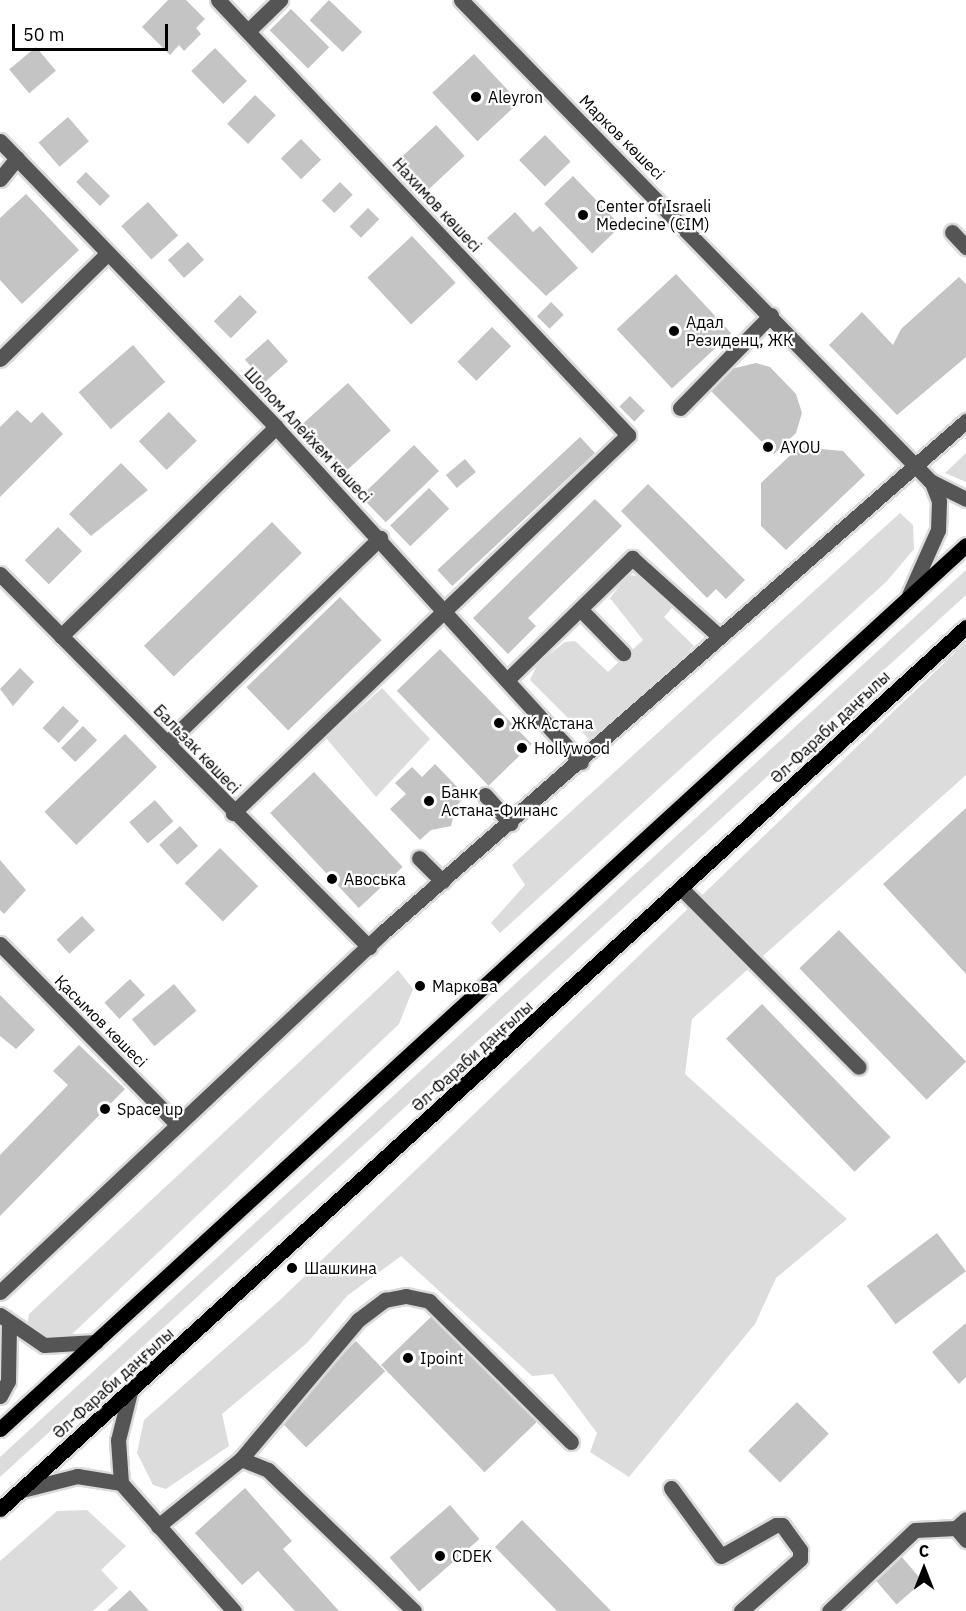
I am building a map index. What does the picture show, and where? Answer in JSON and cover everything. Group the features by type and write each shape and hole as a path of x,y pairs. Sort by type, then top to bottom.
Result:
{"main road":[{"path":"0,1429 522,948 966,545"},
{"name":"Әл-Фараби даңғылы","path":"0,1509 964,629"}],"street":[{"name":"Нахимов көшесі","path":"218,0 628,435 446,614"},
{"path":"248,31 280,0"},
{"name":"Марков көшесі","path":"461,0 771,315 930,481"},
{"name":"Шолом Алейхем көшесі","path":"0,141 380,538 581,762"},
{"path":"0,179 17,158"},
{"path":"952,232 966,248"},
{"path":"0,359 107,254"},
{"path":"680,408 771,315"},
{"path":"0,1292 177,1124 442,880 581,762 966,421"},
{"path":"61,636 276,427"},
{"path":"930,481 966,499"},
{"path":"907,599 938,530 939,501 930,481"},
{"path":"167,743 380,538"},
{"path":"507,680 632,558 720,637"},
{"name":"Бальзак көшесі","path":"0,574 233,813 369,947"},
{"path":"580,609 623,653"},
{"path":"233,813 446,614"},
{"path":"485,795 510,822"},
{"path":"418,858 442,880"},
{"path":"681,888 859,1067"},
{"name":"Қасымов көшесі","path":"0,944 177,1124"},
{"path":"158,1526 241,1459 357,1320 385,1300 406,1296 429,1301 571,1442"},
{"path":"4,1319 44,1345 96,1342"},
{"path":"0,1396 8,1381 4,1319"},
{"path":"130,1392 118,1440 121,1483 229,1606 212,1611"},
{"path":"241,1459 268,1470 414,1611"},
{"path":"20,1491 77,1476 121,1483"},
{"path":"671,1488 721,1556 776,1525 783,1525 800,1550 800,1559 741,1611"},
{"path":"829,1611 915,1530 963,1529"}],"shaded area":[{"path":"966,453 966,482 945,473"},
{"path":"900,513 913,525 914,549 887,581 500,933 491,923 525,885 512,865"},
{"path":"966,570 966,595 0,1477 0,1457"},
{"path":"628,575 639,576 672,608 664,617 694,646 592,742 530,680 538,663 565,642 575,641 608,672 643,640 610,598"},
{"path":"966,642 966,775 692,1019 685,1074 847,1219 776,1278 755,1324 629,1477 590,1452 597,1433 553,1374 532,1376 401,1256 347,1296 307,1343 222,1414 229,1446 166,1489 153,1485 137,1453 144,1420 280,1300"},
{"path":"382,688 430,739 376,797 326,738"},
{"path":"398,970 413,989 399,1024 69,1337 40,1335 27,1326 29,1314"},
{"path":"87,1510 126,1546 101,1570 118,1588 93,1611 0,1611 0,1561 57,1511"}],"building":[{"path":"168,0 186,0 205,19 196,28 201,34 184,51 179,45 170,55 142,27"},
{"path":"329,0 362,32 343,52 310,20"},
{"path":"291,9 329,47 308,68 270,30"},
{"path":"36,47 56,71 29,93 9,69"},
{"path":"215,48 247,81 223,104 191,71"},
{"name":"Aleyron","path":"474,54 519,102 477,141 432,93"},
{"path":"255,95 276,115 248,144 227,124"},
{"path":"68,117 89,141 60,167 39,143"},
{"path":"436,125 465,156 421,196 393,165"},
{"path":"545,135 571,162 545,187 519,160"},
{"path":"301,139 321,160 301,179 281,158"},
{"path":"86,172 110,196 100,206 76,182"},
{"name":"Center of Israeli Medecine (CIM)","path":"573,176 621,226 592,253 544,204"},
{"path":"340,182 353,195 334,213 322,200"},
{"path":"26,194 79,250 22,304 0,280 0,218"},
{"path":"148,202 178,235 151,260 121,226"},
{"path":"368,208 379,219 361,238 350,226"},
{"path":"515,212 533,232 540,226 578,268 546,296 487,238"},
{"path":"412,236 456,283 411,324 367,278"},
{"path":"188,242 204,260 184,278 168,260"},
{"name":"Адал Резиденц, ЖК","path":"676,274 731,333 672,388 617,329"},
{"path":"959,277 966,284 966,357 897,415 829,345 862,312 893,345 901,329"},
{"path":"240,295 257,312 231,338 214,321"},
{"path":"551,302 564,315 550,329 537,316"},
{"path":"492,327 511,346 476,381 457,362"},
{"path":"268,339 288,361 265,382 245,360"},
{"path":"133,345 165,382 111,429 79,392"},
{"path":"756,363 770,367 796,394 802,413 796,433 774,454 710,390 731,369"},
{"path":"348,383 391,431 345,471 303,424"},
{"path":"630,396 645,411 634,421 619,407"},
{"path":"17,410 31,423 42,412 63,434 0,497 0,427"},
{"path":"169,412 197,441 167,470 139,441"},
{"path":"580,437 595,453 452,586 437,570"},
{"path":"414,445 439,471 386,522 361,496"},
{"path":"799,447 843,451 865,475 786,550 761,526 761,483"},
{"path":"465,459 476,472 457,488 446,475"},
{"path":"121,463 148,490 91,536 69,514"},
{"path":"648,484 745,580 726,599 716,589 707,598 621,511"},
{"path":"429,488 449,509 410,546 390,526"},
{"path":"595,499 622,526 528,618 536,626 508,654 473,618"},
{"path":"272,522 302,553 174,677 144,646"},
{"path":"58,527 82,551 49,584 25,560"},
{"path":"340,597 382,640 288,730 246,687"},
{"path":"440,649 532,744 489,786 397,691"},
{"path":"20,668 34,682 13,706 0,689"},
{"path":"63,706 79,721 59,743 43,728"},
{"path":"83,726 97,740 75,762 61,748"},
{"path":"125,734 157,767 76,845 44,812"},
{"name":"Банк Астана-Финанс","path":"435,764 466,796 456,806 451,826 431,830 420,840 390,809 406,794 395,783 412,767 422,777"},
{"path":"314,772 403,867 359,908 270,813"},
{"path":"155,800 173,821 148,843 129,822"},
{"path":"966,808 966,974 883,884"},
{"path":"180,826 198,846 177,865 159,845"},
{"path":"220,848 258,886 223,922 185,883"},
{"path":"0,860 26,890 4,914 0,910"},
{"path":"82,916 95,930 69,954 56,940"},
{"path":"839,930 966,1062 927,1100 799,968"},
{"path":"130,979 145,995 119,1019 104,1003"},
{"path":"174,984 196,1011 154,1046 132,1019"},
{"path":"0,995 35,1030 16,1049 0,1036"},
{"path":"762,1004 891,1137 855,1172 726,1039"},
{"path":"79,1045 125,1089 0,1216 0,1155 68,1085 53,1071"},
{"path":"937,1233 966,1271 896,1324 867,1286"},
{"path":"435,1313 539,1420 485,1472 381,1365"},
{"path":"966,1323 966,1377 959,1384 932,1352"},
{"path":"356,1341 385,1371 306,1448 277,1417"},
{"path":"797,1402 829,1434 780,1483 748,1451"},
{"path":"245,1488 292,1541 283,1549 339,1611 295,1611 258,1571 242,1585 195,1533"},
{"path":"450,1505 480,1539 419,1591 390,1557"},
{"path":"522,1520 611,1611 557,1611 495,1547"},
{"path":"900,1555 923,1581 897,1604 874,1578"},
{"path":"130,1590 149,1611 107,1611"}],"place":[{"name":"Aleyron","path":"476,97"},
{"name":"Center of Israeli Medecine (CIM)","path":"583,215"},
{"name":"Адал Резиденц, ЖК","path":"674,331"},
{"name":"AYOU","path":"768,447"},
{"name":"ЖК Астана","path":"499,723"},
{"name":"Hollywood","path":"522,748"},
{"name":"Банк Астана-Финанс","path":"429,801"},
{"name":"Авоська","path":"332,879"},
{"name":"Маркова","path":"420,986"},
{"name":"Space up","path":"105,1109"},
{"name":"Шашкина","path":"292,1268"},
{"name":"Ipoint","path":"408,1358"},
{"name":"CDEK","path":"440,1556"}]}
